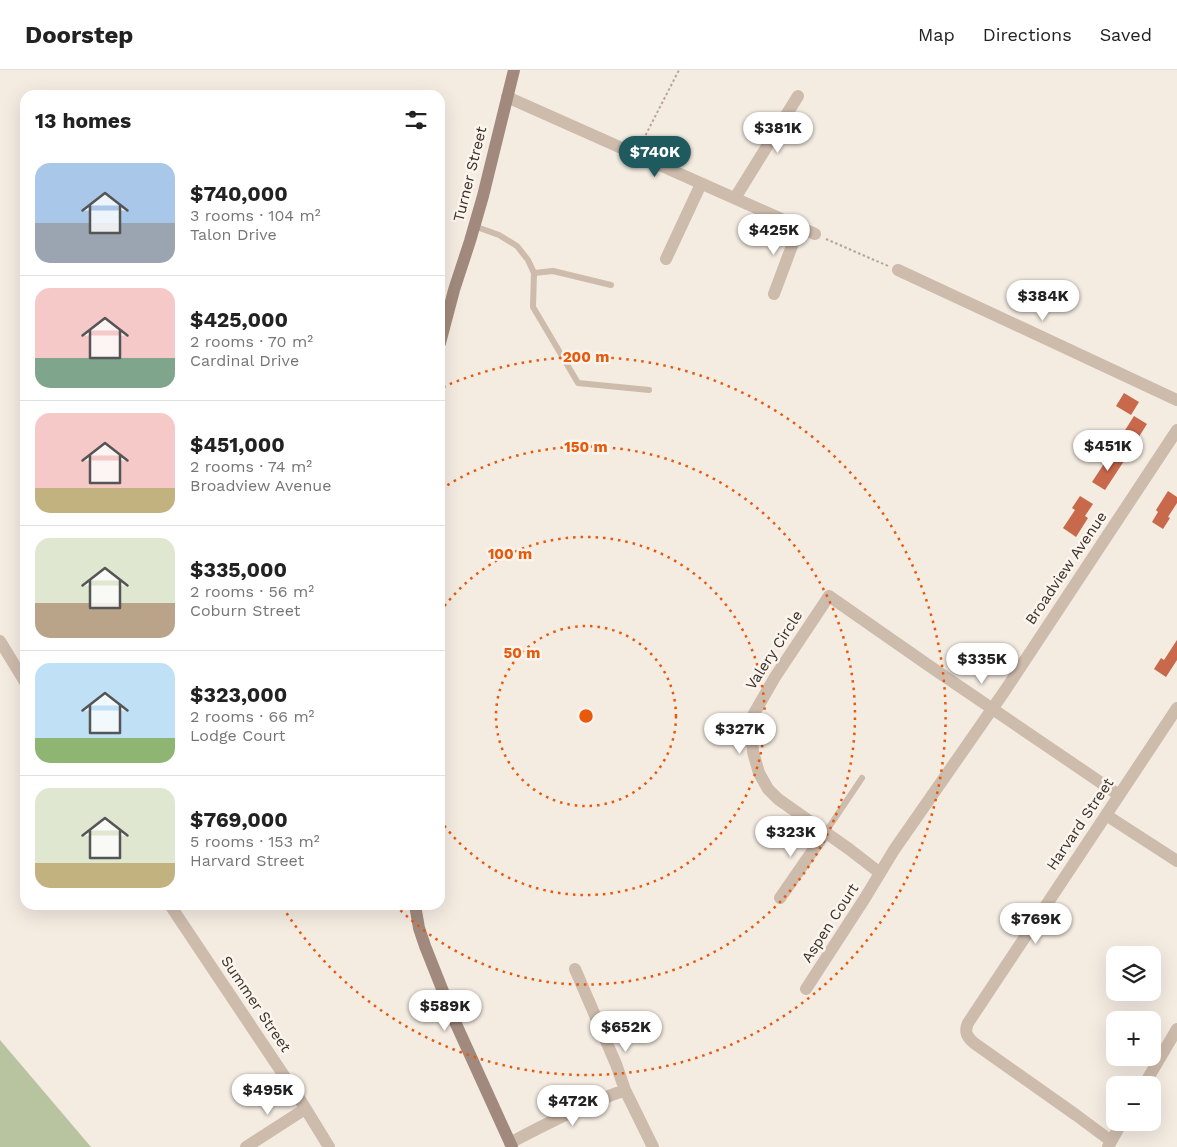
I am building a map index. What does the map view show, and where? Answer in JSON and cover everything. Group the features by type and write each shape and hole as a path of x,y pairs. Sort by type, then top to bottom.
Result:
{"main road":[{"name":"Turner Street","path":"445,324 474,226 514,70"},
{"path":"416,910 419,928 456,1024 511,1145"}],"street":[{"path":"735,198 798,96"},
{"path":"507,97 814,234"},
{"path":"666,259 701,184"},
{"path":"774,294 799,228"},
{"path":"898,270 1177,400"},
{"name":"Broadview Avenue","path":"880,873 1177,430"},
{"name":"Valery Circle","path":"880,873 778,799 768,789 759,773 753,752 751,723 754,712 829,596 992,708"},
{"path":"0,641 20,672"},
{"path":"992,708 1119,795"},
{"name":"Harvard Street","path":"1110,1144 1076,1115 974,1044 966,1034 966,1028 973,1014 1177,708"},
{"path":"1106,815 1177,861"},
{"path":"780,898 825,833"},
{"name":"Aspen Court","path":"806,989 880,873"},
{"name":"Summer Street","path":"173,910 329,1147"},
{"path":"575,970 626,1090 653,1147"},
{"path":"1149,1076 1177,1028"},
{"path":"511,1145 529,1132 626,1090"},
{"path":"246,1147 305,1109"},
{"path":"1110,1144 1117,1131"}],"lane":[{"path":"474,226 499,235 517,246 528,260 534,273 533,307 578,383 649,390"},
{"path":"534,273 553,271 611,286"},
{"path":"825,833 862,778"}],"path":[{"path":"636,155 679,70"},
{"path":"814,234 898,270"}],"green space":[{"path":"0,1040 91,1147 0,1147"}],"building":[{"path":"1124,393 1139,402 1131,415 1116,406"},
{"path":"1134,416 1147,424 1135,443 1122,435"},
{"path":"1111,453 1124,461 1105,490 1092,482"},
{"path":"1168,491 1177,497 1177,503 1163,529 1152,522 1158,512 1156,510"},
{"path":"1080,496 1093,504 1085,516 1088,518 1076,537 1063,528 1075,510 1072,508"},
{"path":"1177,640 1177,660 1166,677 1154,669 1161,658 1164,660"}]}
